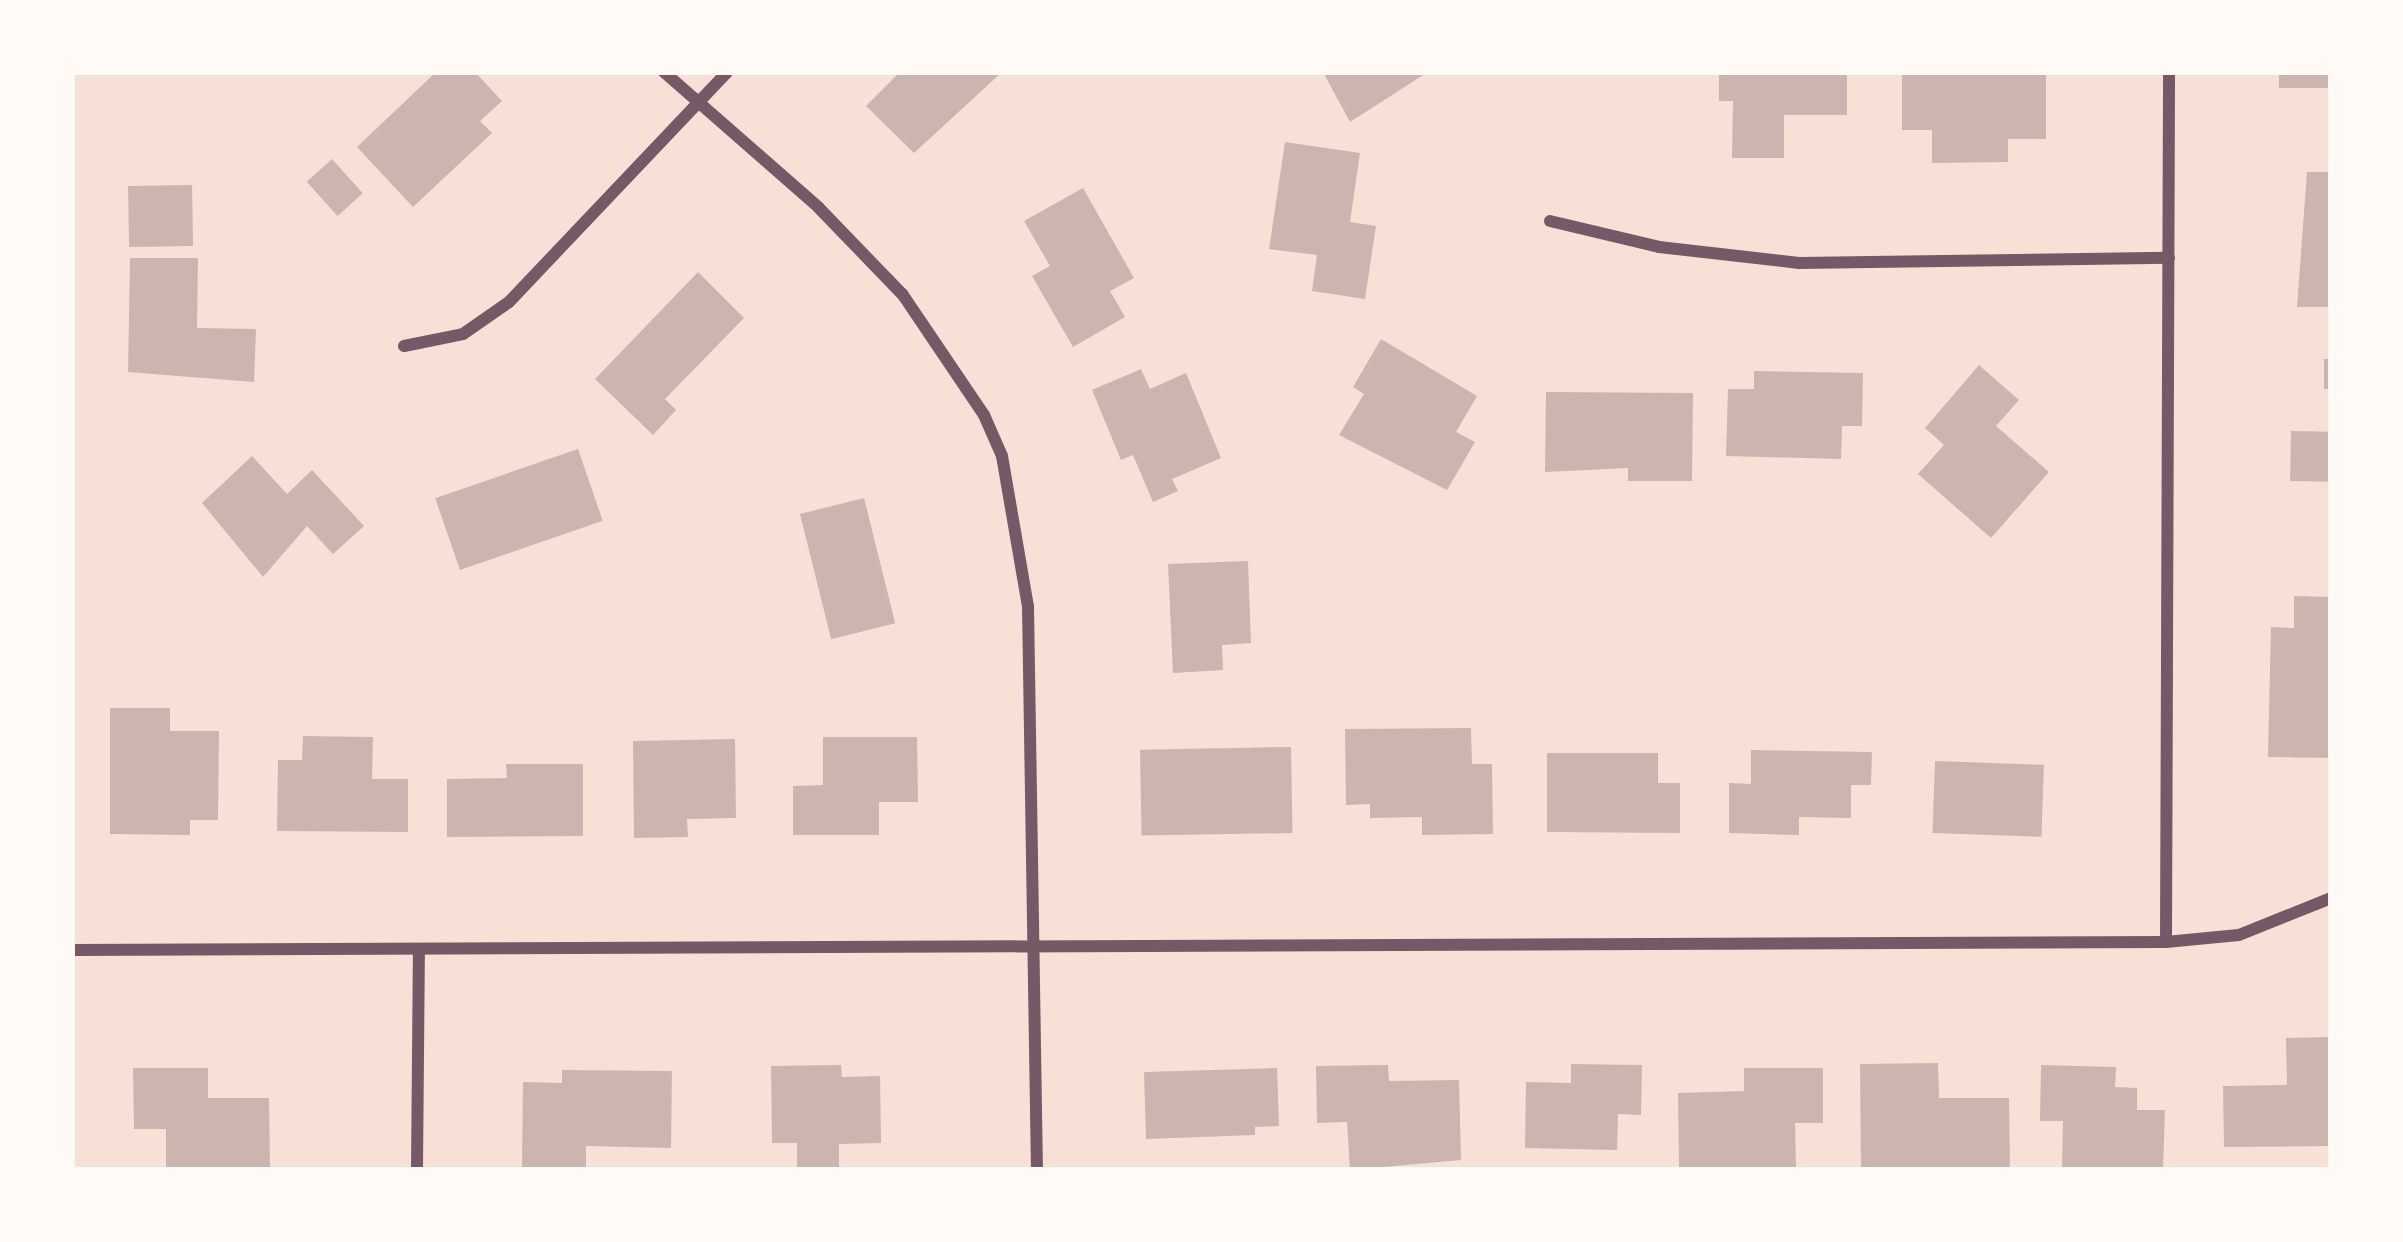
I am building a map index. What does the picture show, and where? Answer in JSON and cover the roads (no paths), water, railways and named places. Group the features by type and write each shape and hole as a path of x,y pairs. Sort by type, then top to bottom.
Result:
{"street":[{"path":"664,72 697,107 818,207 903,296 984,415 1002,456 1028,606 1037,1170"},
{"path":"404,346 463,334 509,302 727,72"},
{"path":"2166,942 2169,72"},
{"path":"1550,221 1659,247 1799,263 2169,258"},
{"path":"72,950 419,953 1033,944 2166,942 2239,934 2331,898"},
{"path":"417,1170 419,953"}]}
